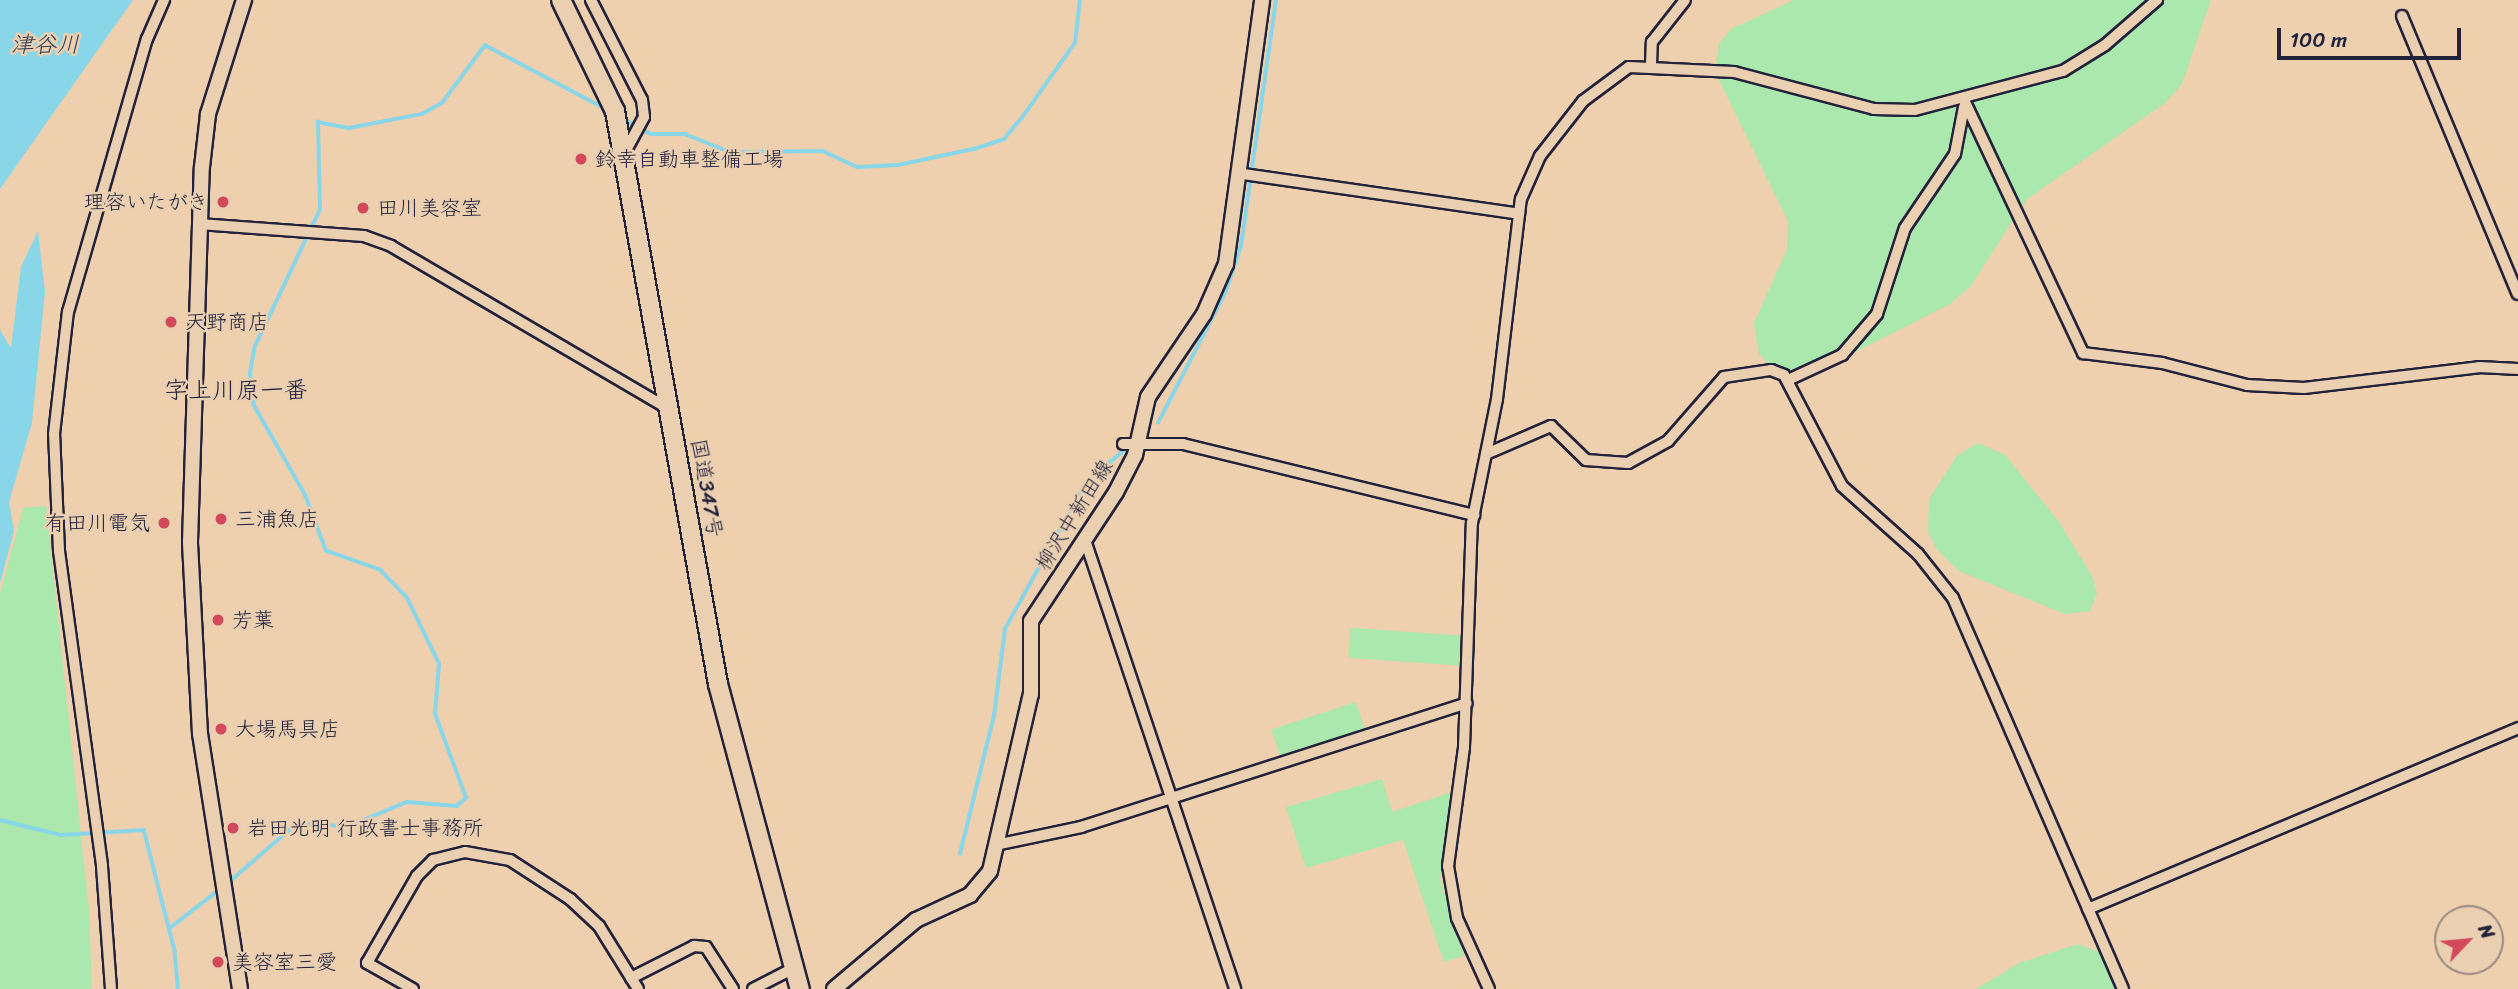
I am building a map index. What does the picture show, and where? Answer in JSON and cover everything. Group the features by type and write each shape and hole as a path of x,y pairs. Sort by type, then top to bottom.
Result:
{"highway":[{"name":"国道347号","path":"561,0 615,111 719,684 800,989"}],"main road":[{"path":"240,989 200,734 190,555 200,224 208,114 244,0"},
{"name":"柳沢中新田線","path":"834,989 916,920 970,895 990,871 1031,694 1031,621 1085,540 1130,445 1148,397 1204,314 1226,264 1243,174 1262,0"}],"street":[{"path":"111,989 102,865 59,551 54,434 68,312 147,39 164,0"},
{"path":"591,0 631,72 644,117 637,138 623,154"},
{"path":"1651,65 1652,42 1685,0"},
{"path":"1489,989 1449,882 1467,703 1474,515 1486,454 1519,214 1540,156 1583,101 1611,76 1651,65 1734,72 1874,109 1915,110 1964,100 2063,71 2105,45 2157,0"},
{"path":"2403,16 2518,294"},
{"path":"1964,100 2083,353 2292,388 2479,367 2518,369"},
{"path":"1788,380 1842,355 1877,314 1905,228 1955,154 1964,100"},
{"path":"1243,174 1519,214"},
{"path":"200,224 364,236 440,271 671,411"},
{"path":"1486,454 1551,426 1586,460 1628,463 1668,441 1724,377 1771,370 1788,380 1842,486 1918,554 1953,598 2123,989"},
{"path":"1130,445 1183,444 1474,515"},
{"path":"1085,540 1235,989"},
{"path":"995,845 1012,846 1171,799 1467,703"},
{"path":"2088,909 2518,728"},
{"path":"413,989 368,963 422,870 433,860 465,852 510,860 570,899 599,926 638,989"},
{"path":"631,978 694,946 706,947 733,989"},
{"path":"753,989 794,968"}],"green space":[{"path":"1794,0 2211,0 2182,84 2165,103 2026,200 1971,286 1950,304 1800,380 1784,379 1759,354 1754,323 1787,249 1788,221 1715,72 1719,44 1731,29"},
{"path":"1978,443 2005,455 2059,522 2092,576 2097,593 2090,611 2065,614 1959,571 1938,551 1928,533 1929,499 1957,456"},
{"path":"46,506 89,910 92,989 0,989 0,594 23,508"},
{"path":"1350,628 1467,636 1465,666 1348,658"},
{"path":"1356,702 1366,733 1282,761 1271,730"},
{"path":"1382,779 1392,812 1452,792 1440,879 1464,956 1444,962 1403,840 1306,868 1286,807"},
{"path":"2078,944 2115,958 2128,989 1976,989 2019,963"}],"water":[{"name":"津谷川","path":"0,0 133,0 0,189"},
{"path":"38,231 45,292 32,423 9,502 14,531 0,583 0,330 11,348 21,267"}],"waterway":[{"path":"622,118 651,134 685,134 730,152 823,151 858,167 898,165 974,149 1004,139 1024,115 1075,43 1080,0"},
{"path":"1158,423 1226,291 1241,246 1276,0"},
{"path":"228,883 296,824 349,826 407,802 457,806 466,798 435,714 439,664 407,598 380,570 326,551 305,495 254,406 250,373 255,346 320,210 318,122 349,128 422,114 442,103 485,45 606,109"},
{"path":"960,854 994,716 1005,629 1086,482 1127,448"},
{"path":"0,820 61,835 144,830 175,951 178,989"},
{"path":"170,928 219,890"}],"place":[{"name":"鈴幸自動車整備工場","path":"581,159"},
{"name":"理容いたがき","path":"223,202"},
{"name":"田川美容室","path":"363,208"},
{"name":"天野商店","path":"171,322"},
{"name":"三浦魚店","path":"221,519"},
{"name":"有田川電気","path":"164,523"},
{"name":"芳葉","path":"218,620"},
{"name":"大場馬具店","path":"221,729"},
{"name":"岩田光明 行政書士事務所","path":"233,828"},
{"name":"美容室三愛","path":"218,962"}],"district":[{"name":"字上川原一番","path":"236,391"}]}
